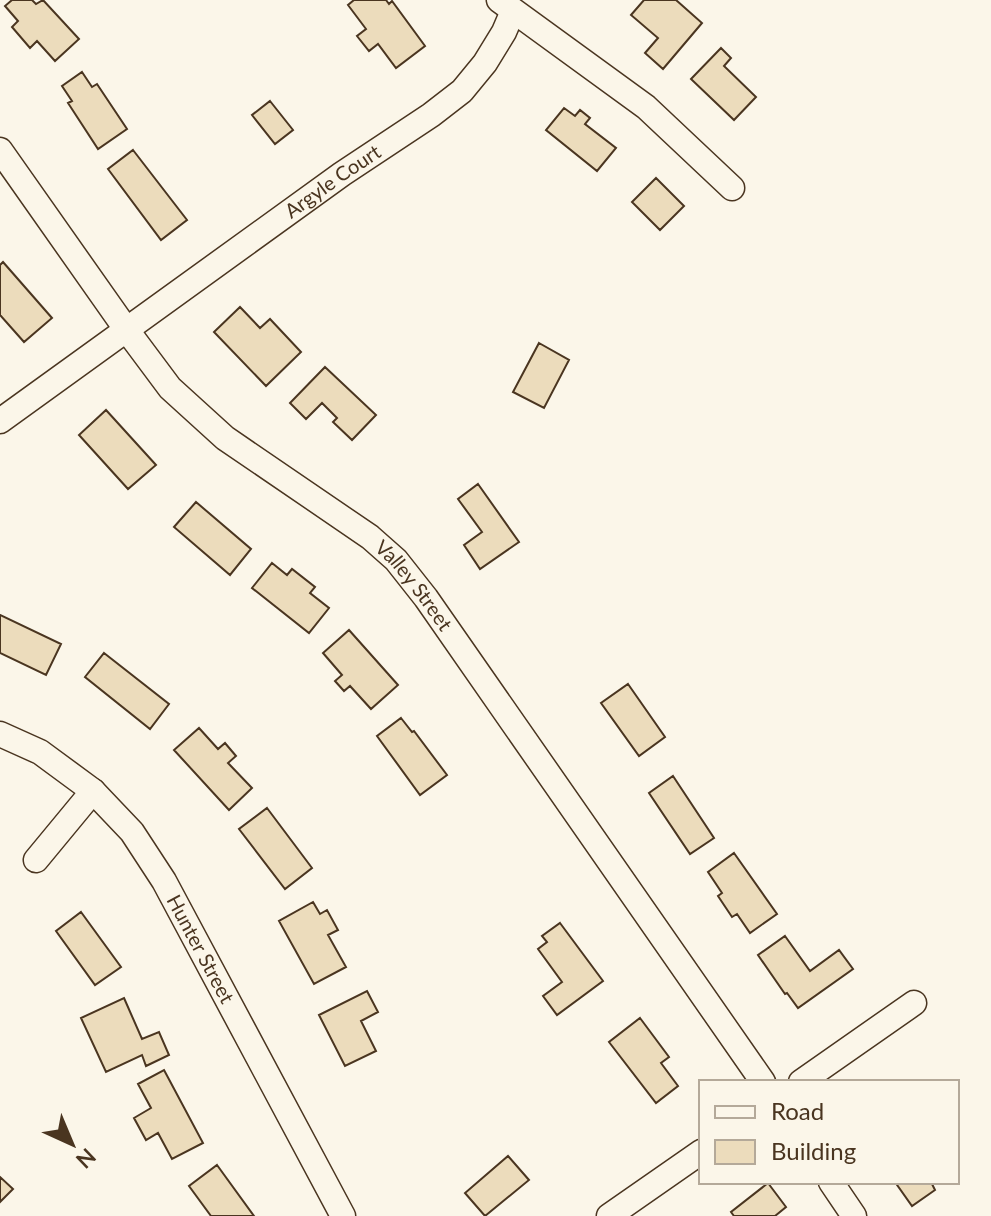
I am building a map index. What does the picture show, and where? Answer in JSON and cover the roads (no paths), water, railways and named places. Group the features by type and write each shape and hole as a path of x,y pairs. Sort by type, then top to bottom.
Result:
{"street":[{"name":"Argyle Court","path":"506,6 646,107 732,188"},
{"name":"Argyle Court","path":"0,421 462,91 485,63 504,32 506,6"},
{"name":"Valley Street","path":"0,150 170,388 225,438 370,537 396,560 426,598 762,1080"},
{"name":"Hunter Street","path":"0,734 40,752 93,791 132,832 164,881 343,1216"},
{"path":"36,860 93,791"},
{"path":"804,1080 914,1003"},
{"path":"609,1216 699,1153"},
{"path":"832,1184 854,1216"}]}
